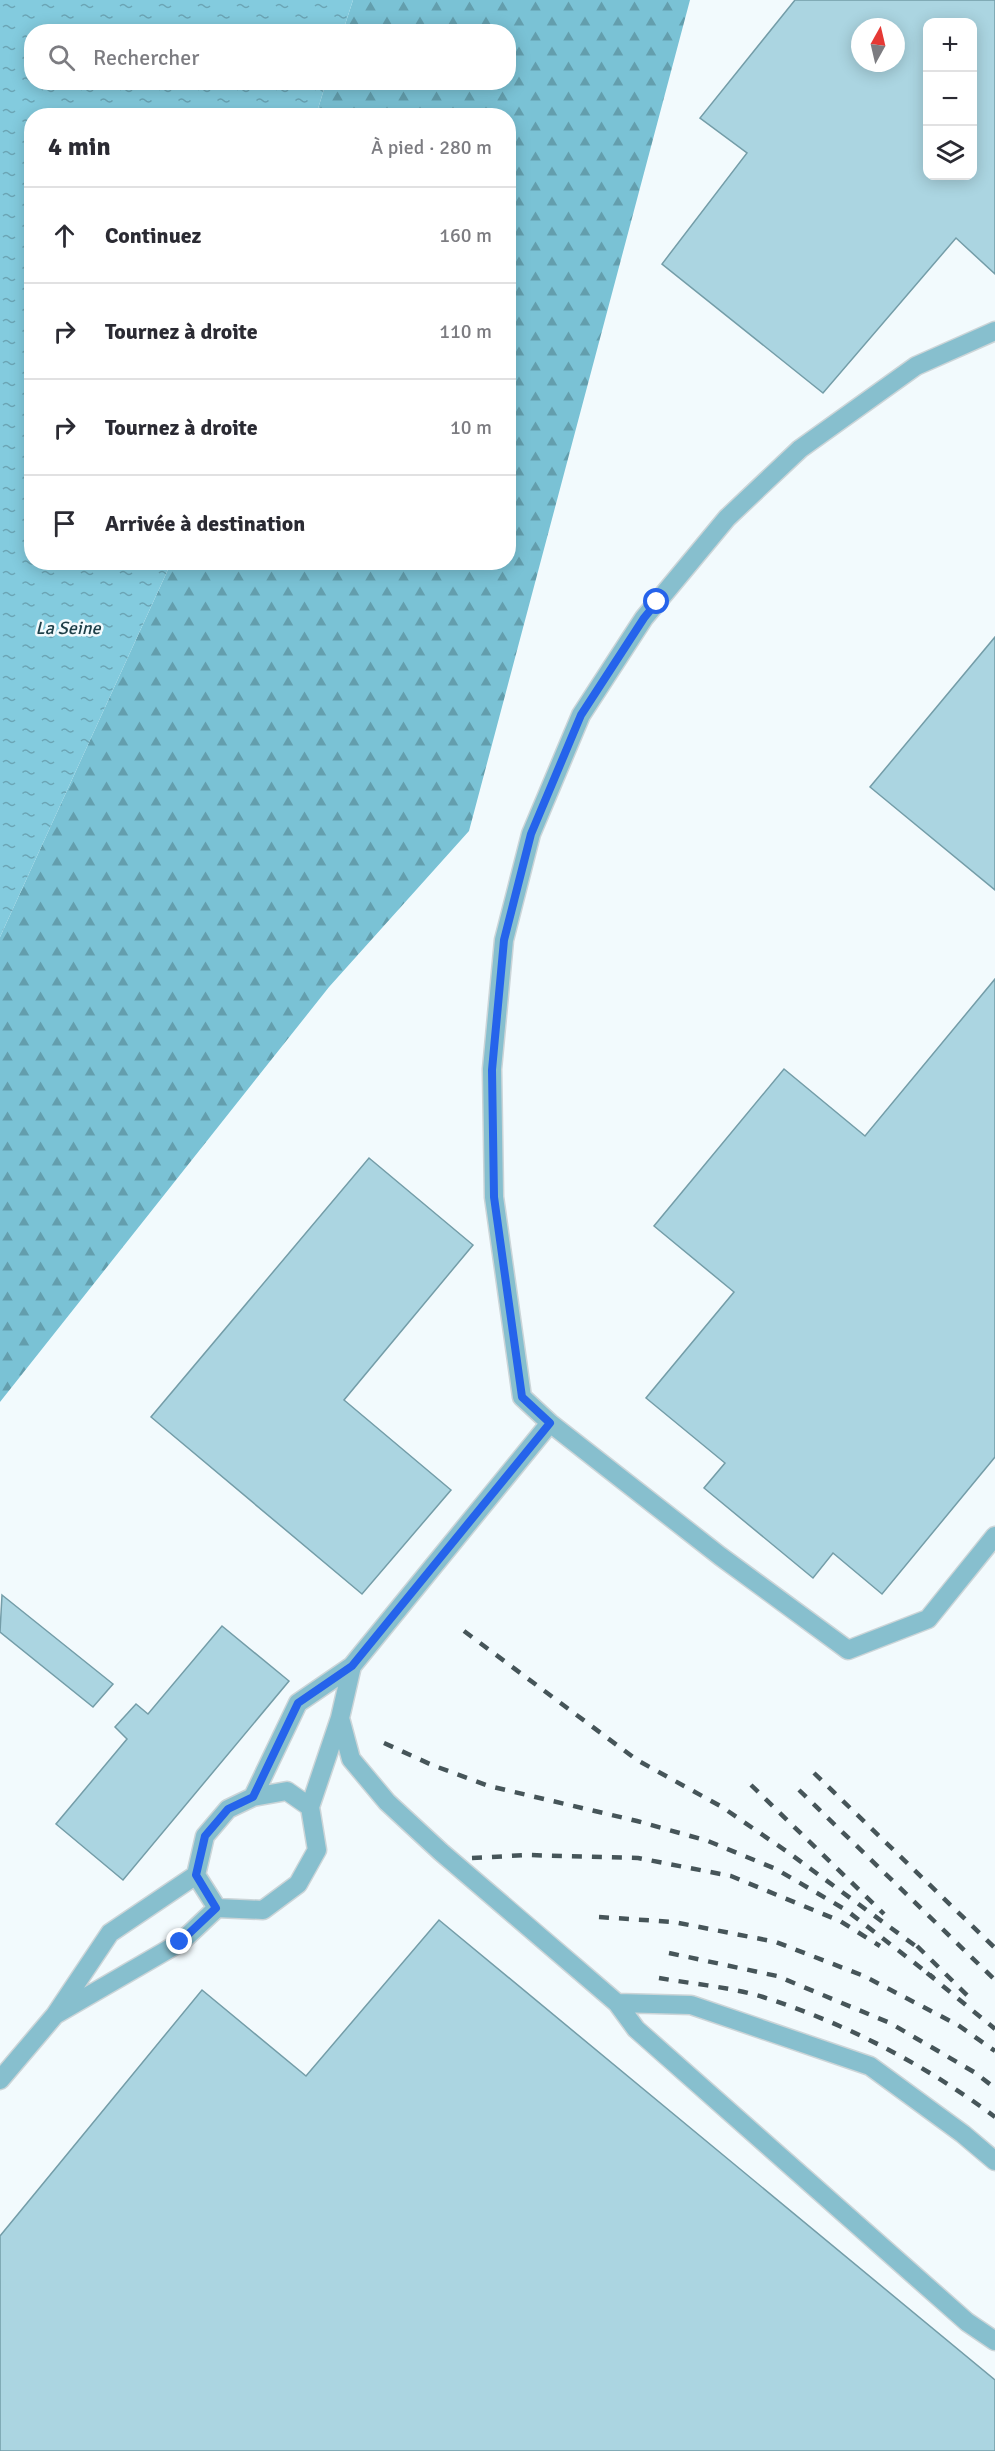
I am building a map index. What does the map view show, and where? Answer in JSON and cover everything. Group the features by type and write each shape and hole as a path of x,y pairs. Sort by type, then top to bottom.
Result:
{"lane":[{"path":"995,332 916,366 800,449 727,518 644,618 581,715 531,834 504,940 492,1070 494,1197 522,1397 550,1423 720,1556 848,1650 928,1618 995,1536"},
{"path":"253,1797 298,1703 352,1666 550,1423"},
{"path":"55,2015 180,1942 216,1908 263,1910 298,1884 317,1850 310,1807 340,1718 352,1666"},
{"path":"340,1718 351,1759 387,1802 441,1852 617,2003 645,2037 967,2322 995,2341"},
{"path":"0,2080 55,2015 110,1934 196,1875 205,1836 228,1809 253,1797 287,1791 310,1807"},
{"path":"196,1875 216,1908"},
{"path":"617,2003 691,2005 870,2066 963,2134 995,2162"}],"green space":[{"path":"353,0 690,0 469,831 329,987 0,1402 0,937 168,570 516,570 516,108 318,108 324,90 516,90 516,24 345,24"}],"water":[{"name":"La Seine","path":"0,0 353,0 345,24 24,24 24,90 324,90 318,108 24,108 24,570 168,570 0,937"}],"building":[{"path":"795,0 995,0 995,274 956,238 823,393 662,264 747,153 700,118"},
{"path":"995,637 995,890 870,787"},
{"path":"995,979 995,1457 882,1594 833,1553 813,1578 704,1488 725,1463 646,1398 734,1292 654,1226 784,1069 865,1136"},
{"path":"369,1158 473,1245 344,1400 451,1490 362,1594 151,1417"},
{"path":"2,1595 113,1684 93,1707 0,1632"},
{"path":"222,1626 289,1681 123,1880 56,1824 127,1739 115,1727 136,1704 148,1714"},
{"path":"439,1920 995,2380 995,2451 0,2451 0,2236 202,1990 306,2076"}],"railway":[{"path":"464,1631 637,1760 722,1807 921,1950"},
{"path":"384,1743 432,1765 489,1786 637,1821 708,1841 776,1869 846,1910 934,1978"},
{"path":"814,1773 995,1948"},
{"path":"751,1785 884,1914"},
{"path":"799,1790 995,1980"},
{"path":"472,1858 528,1855 638,1858 731,1876 840,1921 880,1946"},
{"path":"599,1917 674,1922 776,1942 864,1976 958,2025 995,2051"},
{"path":"917,1946 970,1998"},
{"path":"669,1953 777,1976 890,2023 974,2072 995,2088"},
{"path":"927,1973 995,2029"},
{"path":"659,1978 725,1988 763,1997 824,2019 913,2063 995,2117"}],"route":[{"path":"180,1942 216,1908 196,1875 205,1836 228,1809 253,1797 298,1703 352,1666 550,1423 522,1397 494,1197 492,1070 504,940 531,834 581,715 644,618 657,602"}]}
